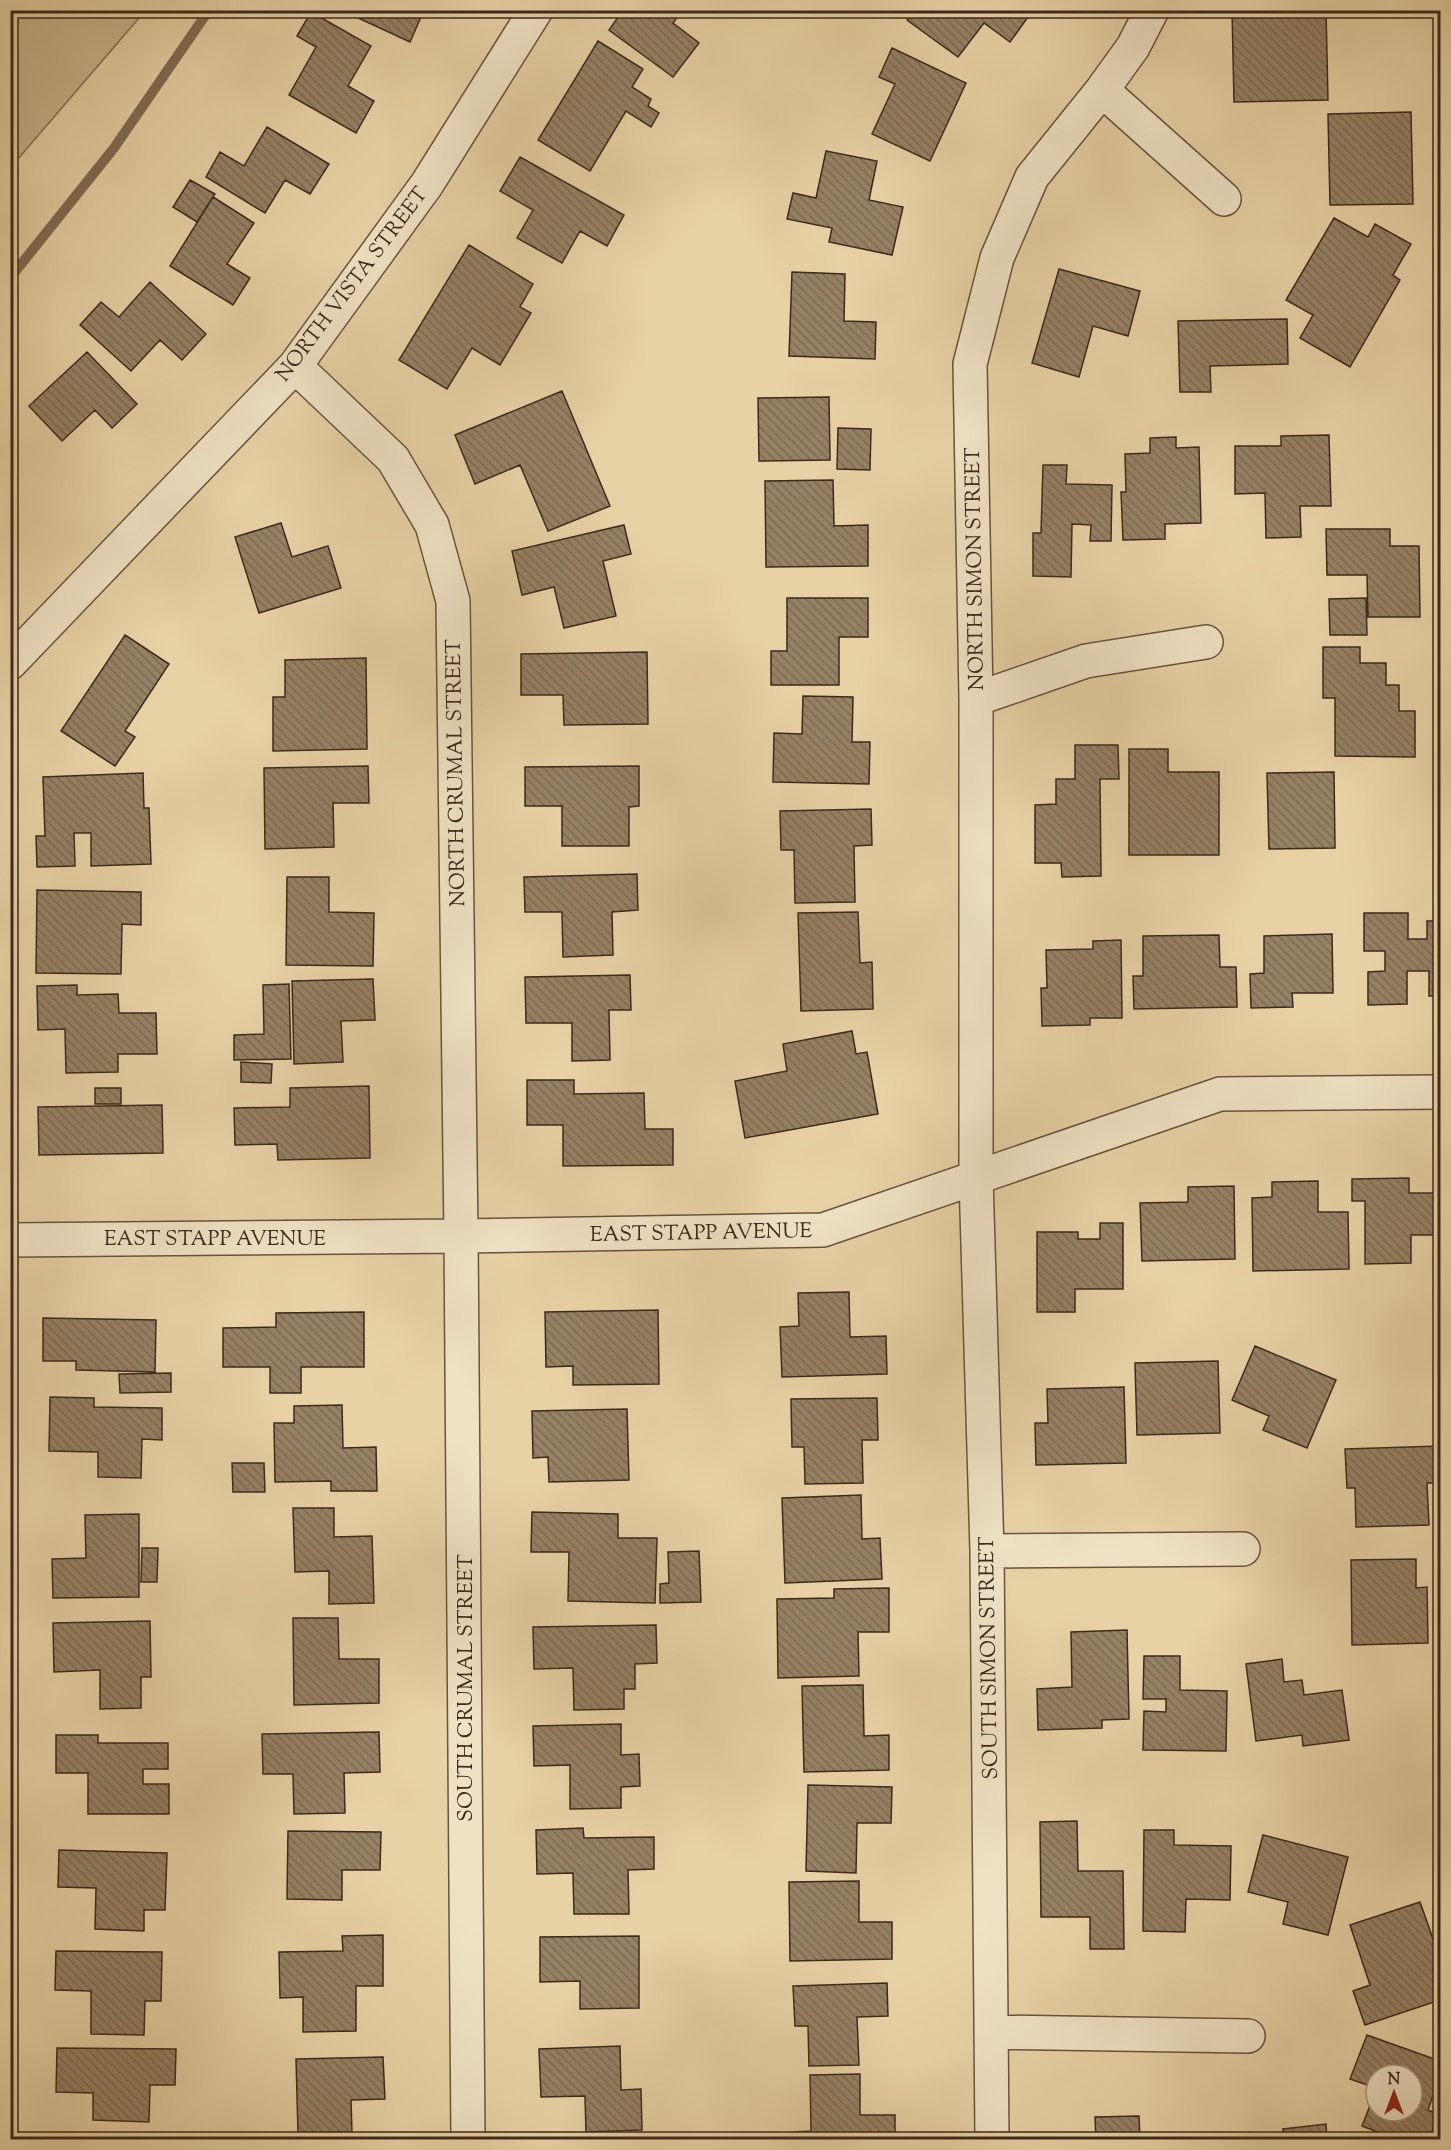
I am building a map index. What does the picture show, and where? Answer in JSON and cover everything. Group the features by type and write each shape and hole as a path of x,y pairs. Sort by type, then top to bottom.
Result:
{"street":[{"name":"NORTH VISTA STREET","path":"10,663 295,366 427,184 536,10"},
{"name":"NORTH SIMON STREET","path":"976,1177 976,699 970,364 997,258 1032,177 1102,90 1133,47 1152,10"},
{"path":"1102,90 1224,199"},
{"name":"NORTH CRUMAL STREET","path":"295,366 393,459 432,525 453,601 461,1236"},
{"path":"976,699 1086,661 1206,642"},
{"name":"EAST STAPP AVENUE","path":"10,1240 823,1230 1220,1094 1440,1092"},
{"name":"SOUTH SIMON STREET","path":"976,1177 987,1551 992,2139"},
{"name":"SOUTH CRUMAL STREET","path":"461,1236 468,2139"},
{"path":"987,1551 1243,1550"},
{"path":"992,2032 1248,2036"}],"shaded area":[{"path":"10,11 145,11 11,167"}],"building":[{"path":"341,10 424,10 410,42"},
{"path":"623,10 682,10 673,23 699,43 673,77 609,30"},
{"path":"913,10 1033,10 1010,42 984,23 958,57 907,20"},
{"path":"1232,10 1326,10 1328,100 1234,102"},
{"path":"311,12 371,46 348,86 374,101 356,133 289,95 316,47 297,36"},
{"path":"598,41 643,69 632,87 651,99 648,106 659,113 651,127 626,111 590,171 538,140"},
{"path":"892,48 966,83 930,161 872,134 895,84 879,77"},
{"path":"1411,112 1413,204 1330,205 1328,114"},
{"path":"267,127 329,164 310,194 285,180 265,213 206,177 220,152 244,166"},
{"path":"826,151 877,161 869,200 903,207 892,255 829,242 832,228 787,219 793,193 816,198"},
{"path":"520,157 624,215 607,246 580,231 562,263 517,238 533,210 500,191"},
{"path":"190,180 215,194 197,222 173,207"},
{"path":"213,197 254,223 227,264 250,278 233,305 170,266"},
{"path":"1334,218 1368,237 1375,224 1411,244 1393,275 1400,280 1350,367 1300,338 1313,315 1286,300"},
{"path":"469,245 533,284 520,307 531,313 500,365 472,348 447,389 399,360"},
{"path":"1059,269 1140,291 1128,336 1093,326 1079,377 1032,363"},
{"path":"792,272 845,274 844,321 876,322 875,359 789,356"},
{"path":"150,282 206,334 182,360 160,340 131,371 80,325 101,302 119,317"},
{"path":"1287,319 1288,364 1210,366 1211,392 1180,392 1178,321"},
{"path":"87,352 137,404 112,428 95,410 62,441 29,406"},
{"path":"562,391 610,506 548,531 520,465 475,484 455,435"},
{"path":"829,397 830,460 759,461 758,398"},
{"path":"838,428 871,429 870,470 837,469"},
{"path":"1329,435 1331,506 1300,506 1301,537 1266,538 1265,493 1235,494 1235,446 1281,446 1281,436"},
{"path":"1176,437 1176,448 1199,447 1201,523 1165,524 1165,539 1123,540 1121,492 1126,492 1125,454 1150,453 1150,438"},
{"path":"1043,465 1067,465 1066,484 1112,485 1111,541 1090,541 1091,525 1072,524 1071,577 1033,576 1033,533 1041,533"},
{"path":"833,480 834,526 868,525 868,566 766,567 765,481"},
{"path":"281,523 292,557 328,546 341,588 259,613 235,537"},
{"path":"624,525 631,554 603,561 616,616 564,628 554,587 522,595 512,551"},
{"path":"1326,529 1390,529 1390,546 1419,546 1420,617 1368,617 1367,575 1327,575"},
{"path":"787,598 868,598 868,637 839,637 839,685 771,685 771,651 787,651"},
{"path":"1366,598 1367,635 1330,635 1329,599"},
{"path":"125,635 169,664 125,731 135,737 115,766 61,731"},
{"path":"1323,647 1360,647 1360,663 1386,663 1386,685 1399,685 1399,711 1415,711 1415,757 1335,756 1335,698 1323,698"},
{"path":"647,652 648,724 564,725 563,695 521,695 521,654"},
{"path":"366,658 367,749 273,751 273,697 285,697 285,660"},
{"path":"803,696 853,697 852,742 870,742 869,784 773,782 774,733 802,734"},
{"path":"1075,745 1118,745 1119,779 1100,779 1101,876 1062,877 1061,863 1035,863 1035,805 1056,804 1056,779 1075,779"},
{"path":"1129,749 1168,749 1168,772 1219,772 1219,855 1129,855"},
{"path":"368,766 369,803 333,803 334,847 265,849 264,768"},
{"path":"639,766 639,806 629,807 629,846 562,846 562,806 525,806 525,767"},
{"path":"1334,772 1335,848 1269,849 1267,773"},
{"path":"143,773 144,808 149,808 151,864 91,866 91,833 74,833 75,866 37,867 36,836 45,836 43,777"},
{"path":"871,809 872,845 854,846 855,902 795,903 794,850 781,850 780,811"},
{"path":"637,874 638,910 612,912 613,955 563,957 562,912 525,912 524,877"},
{"path":"287,877 329,877 329,912 374,913 373,966 286,965"},
{"path":"37,890 141,892 141,925 122,924 121,974 36,973"},
{"path":"858,912 860,963 872,962 873,1009 801,1011 798,913"},
{"path":"1364,913 1408,913 1408,939 1427,939 1427,921 1440,921 1440,996 1429,996 1429,971 1407,971 1407,1004 1368,1005 1368,972 1385,971 1385,951 1364,951"},
{"path":"1332,934 1333,993 1292,993 1293,1007 1251,1008 1250,974 1264,973 1264,936"},
{"path":"1219,935 1220,967 1236,967 1237,1007 1134,1009 1133,976 1143,976 1143,936"},
{"path":"1121,940 1122,1018 1090,1018 1090,1025 1042,1026 1041,988 1047,988 1046,950 1093,949 1093,941"},
{"path":"630,975 631,1010 609,1010 610,1060 572,1061 572,1023 526,1023 525,977"},
{"path":"373,979 375,1020 341,1021 343,1062 294,1064 292,981"},
{"path":"289,984 291,1059 234,1060 234,1035 264,1034 263,985"},
{"path":"77,985 77,995 118,994 119,1013 156,1013 157,1054 118,1054 118,1072 66,1073 65,1029 38,1030 37,986"},
{"path":"852,1031 856,1054 867,1052 878,1114 745,1138 735,1081 787,1071 783,1044"},
{"path":"241,1062 272,1064 271,1083 241,1082"},
{"path":"527,1080 574,1080 574,1094 644,1093 645,1129 673,1129 673,1165 563,1166 563,1125 527,1125"},
{"path":"369,1086 370,1158 278,1160 277,1144 235,1145 234,1108 290,1107 290,1088"},
{"path":"95,1088 121,1088 121,1104 95,1104"},
{"path":"162,1105 163,1153 39,1155 38,1107"},
{"path":"1409,1178 1409,1193 1440,1193 1440,1235 1411,1235 1411,1263 1365,1264 1365,1201 1352,1201 1352,1179"},
{"path":"1318,1181 1318,1212 1348,1212 1349,1269 1253,1271 1252,1198 1272,1197 1272,1182"},
{"path":"1234,1186 1235,1259 1142,1261 1140,1203 1188,1202 1188,1187"},
{"path":"1100,1223 1123,1223 1123,1289 1075,1289 1075,1312 1037,1312 1037,1232 1078,1232 1078,1239 1100,1239"},
{"path":"849,1292 850,1337 886,1336 887,1374 782,1377 780,1327 799,1326 798,1293"},
{"path":"658,1310 659,1384 573,1385 573,1366 546,1367 545,1312"},
{"path":"364,1312 364,1367 301,1367 301,1393 270,1393 270,1367 223,1367 223,1328 276,1327 276,1313"},
{"path":"43,1318 156,1320 155,1372 76,1370 76,1361 43,1361"},
{"path":"1255,1346 1336,1380 1307,1448 1263,1430 1269,1416 1232,1400"},
{"path":"1218,1361 1220,1433 1137,1435 1135,1363"},
{"path":"171,1373 171,1392 120,1393 119,1374"},
{"path":"1124,1387 1126,1463 1036,1465 1035,1423 1048,1423 1047,1389"},
{"path":"50,1397 94,1398 94,1407 162,1408 162,1440 142,1439 141,1478 98,1477 98,1452 49,1451"},
{"path":"877,1398 878,1440 862,1440 863,1483 805,1484 804,1447 792,1447 791,1399"},
{"path":"342,1405 343,1448 376,1447 377,1491 331,1491 331,1481 275,1482 274,1423 294,1423 294,1406"},
{"path":"627,1409 629,1480 549,1482 548,1457 533,1458 532,1411"},
{"path":"1440,1446 1440,1483 1427,1483 1429,1525 1356,1527 1355,1488 1347,1488 1345,1449"},
{"path":"232,1463 264,1463 265,1492 233,1492"},
{"path":"861,1495 862,1539 880,1538 882,1579 785,1583 782,1498"},
{"path":"293,1508 334,1508 334,1537 372,1536 374,1603 329,1604 329,1571 295,1572"},
{"path":"532,1512 618,1514 618,1538 657,1538 655,1603 568,1601 569,1552 531,1552"},
{"path":"139,1514 139,1597 53,1598 52,1559 86,1558 85,1515"},
{"path":"142,1548 158,1548 157,1582 141,1582"},
{"path":"699,1551 701,1602 660,1603 660,1584 669,1583 668,1552"},
{"path":"1416,1559 1416,1588 1427,1587 1428,1643 1352,1645 1351,1560"},
{"path":"889,1588 889,1632 858,1632 859,1676 778,1678 777,1599 834,1598 834,1589"},
{"path":"293,1618 338,1618 339,1659 379,1659 379,1703 294,1705"},
{"path":"150,1621 151,1677 141,1677 141,1708 100,1709 100,1670 54,1672 53,1623"},
{"path":"656,1625 657,1663 635,1664 635,1689 624,1689 624,1709 574,1710 573,1668 534,1669 533,1627"},
{"path":"1127,1630 1129,1719 1102,1720 1102,1728 1038,1730 1037,1689 1072,1687 1071,1632"},
{"path":"1144,1656 1180,1656 1180,1690 1227,1691 1226,1751 1143,1750 1144,1711 1166,1712 1166,1699 1143,1699"},
{"path":"1282,1659 1284,1682 1302,1680 1304,1695 1342,1690 1349,1740 1303,1746 1302,1735 1256,1741 1246,1664"},
{"path":"863,1685 864,1736 889,1735 889,1770 804,1772 802,1686"},
{"path":"621,1724 621,1755 639,1754 640,1786 621,1787 621,1808 570,1809 570,1765 534,1766 533,1726"},
{"path":"379,1732 380,1772 344,1773 345,1813 294,1814 293,1774 263,1774 262,1734"},
{"path":"56,1735 98,1735 98,1743 168,1743 168,1769 143,1769 143,1784 169,1784 169,1814 88,1814 88,1773 56,1773"},
{"path":"808,1785 892,1787 891,1823 857,1823 856,1873 806,1871"},
{"path":"1077,1821 1078,1871 1123,1871 1124,1949 1090,1949 1090,1917 1041,1917 1040,1822"},
{"path":"583,1828 584,1838 654,1837 654,1869 628,1870 629,1914 574,1914 573,1873 537,1874 536,1830"},
{"path":"1144,1830 1174,1830 1174,1845 1231,1846 1230,1900 1186,1899 1185,1932 1143,1931"},
{"path":"288,1831 381,1832 380,1870 342,1870 342,1900 287,1899"},
{"path":"1263,1835 1348,1857 1328,1935 1283,1924 1288,1902 1248,1892"},
{"path":"59,1850 167,1853 165,1910 144,1910 144,1931 95,1929 96,1888 58,1887"},
{"path":"859,1881 859,1922 892,1922 892,1959 790,1961 789,1882"},
{"path":"1420,1902 1433,1939 1440,1936 1440,1967 1433,1969 1440,2000 1365,2025 1353,1991 1370,1985 1350,1925"},
{"path":"383,1935 383,1986 356,1986 356,2031 303,2032 303,1997 280,1998 279,1952 343,1951 342,1936"},
{"path":"639,1936 639,2008 580,2009 580,1981 540,1982 540,1937"},
{"path":"56,1951 162,1952 161,2001 145,2001 144,2035 91,2034 91,1991 55,1990"},
{"path":"887,1983 888,2016 857,2017 859,2065 809,2066 808,2026 795,2026 793,1986"},
{"path":"1367,2035 1440,2061 1440,2075 1428,2110 1438,2114 1429,2140 1399,2140 1362,2126 1364,2121 1364,2123 1424,2123 1424,2063 1364,2063 1364,2084 1350,2079"},
{"path":"620,2046 621,2090 641,2089 642,2130 586,2132 585,2096 541,2097 539,2049"},
{"path":"57,2048 176,2049 175,2085 150,2085 149,2122 93,2120 93,2093 56,2092"},
{"path":"383,2057 385,2099 351,2100 352,2132 298,2133 296,2059"},
{"path":"860,2074 860,2115 895,2115 895,2140 794,2140 794,2132 811,2131 810,2075"},
{"path":"1139,2116 1140,2140 1096,2140 1095,2117"},
{"path":"1326,2124 1327,2140 1283,2140 1283,2129"},
{"path":"1189,2136 1189,2140 1148,2140 1148,2137"}],"waterway":[{"path":"10,278 114,148 209,10"}]}
